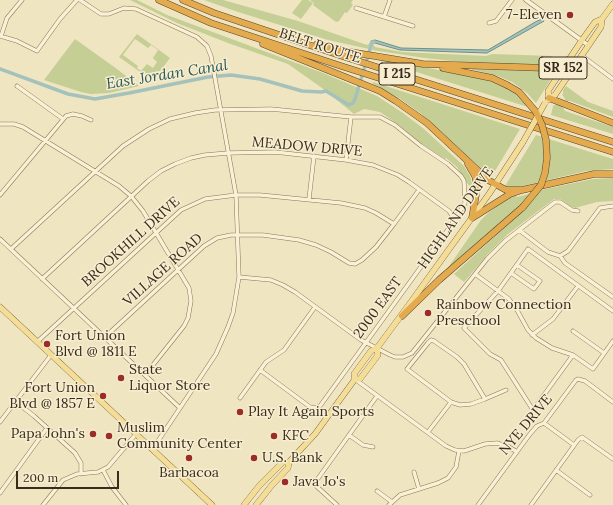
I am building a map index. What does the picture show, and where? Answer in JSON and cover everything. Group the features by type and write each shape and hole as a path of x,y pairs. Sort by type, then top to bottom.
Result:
{"highway":[{"name":"BELT ROUTE","path":"159,0 211,23 341,66 613,152"},
{"name":"BELT ROUTE","path":"183,0 214,13 342,56 613,142"},
{"path":"211,23 380,91 396,100 427,123 488,180 506,190 522,190"},
{"path":"250,25 344,51 423,64 492,78 520,92 536,112 542,125 546,140 547,158 545,173 541,185 524,207 439,280 402,316"},
{"path":"423,64 548,68 568,60"},
{"path":"547,100 613,123"},
{"path":"465,159 475,176 477,185 472,218"},
{"path":"472,218 510,194 522,190 594,174 613,174"}],"main road":[{"name":"HIGHLAND DRIVE","path":"256,505 266,491 288,468 289,462 315,434 355,379 360,379 378,355 377,348 402,316 496,185 547,100 548,91 568,60 595,22 602,18 613,4"},
{"name":"HIGHLAND DRIVE","path":"547,100 555,95 601,27 602,18"},
{"path":"0,307 212,505"},
{"name":"HIGHLAND DRIVE","path":"244,505 259,486 283,462 289,462"}],"street":[{"path":"22,0 7,18 1,36 17,41 37,51 53,28 77,0"},
{"path":"80,0 97,12 105,14 113,13 124,8 136,9 197,36 206,46 211,56 215,75 236,196 239,277 233,313 216,354 152,450"},
{"path":"384,17 390,0"},
{"path":"489,23 496,21 512,0"},
{"path":"526,0 588,45"},
{"path":"356,8 413,26"},
{"path":"581,55 613,79"},
{"path":"17,86 63,119"},
{"name":"2000 EAST","path":"11,249 123,146 149,129 170,119 195,113 221,110 271,109 351,117 376,116 387,120 456,170 464,181 466,200 461,209 453,218 452,224 320,406 316,408 310,407 260,370"},
{"path":"0,195 66,116 73,114 90,120"},
{"path":"346,160 351,117"},
{"path":"0,124 18,125 119,186 132,196 143,211 178,270 190,292 191,310 184,326 145,375"},
{"name":"MEADOW DRIVE","path":"42,279 161,171 191,158 206,155 275,152 346,160 373,165 398,175 449,211 453,218"},
{"path":"309,199 314,156"},
{"name":"VILLAGE ROAD","path":"105,337 210,241 224,236 238,235 281,236 316,245 349,263 355,264 362,260 394,224 419,190"},
{"name":"BROOKHILL DRIVE","path":"37,342 181,210 196,202 213,197 236,196 277,196 309,199 353,204 376,213 394,224"},
{"path":"239,277 258,278 277,283 295,292 360,340 395,357 403,357 412,353 493,252 519,230 553,203 558,202 572,210 578,211"},
{"path":"560,256 568,251 600,208 613,206"},
{"path":"519,230 548,252 560,256 565,263 613,297"},
{"path":"0,239 180,408"},
{"path":"573,355 533,410 514,378 501,360 490,354 464,328 498,291 528,249 613,311"},
{"path":"511,273 534,289 536,287 540,281 517,264"},
{"path":"475,274 513,304 532,335 552,348 573,355 592,369 613,341"},
{"path":"532,335 553,319 578,286"},
{"path":"240,398 266,362 284,350 315,307"},
{"path":"573,331 604,353"},
{"path":"485,398 464,364 432,340 407,369 451,402 460,405 468,405 506,390"},
{"path":"0,422 51,355"},
{"path":"355,379 450,448 459,451 491,443 504,445 517,452"},
{"name":"NYE DRIVE","path":"478,505 534,429 544,423 574,382 578,380 585,382 613,402"},
{"path":"337,505 314,484 377,396"},
{"path":"16,402 78,456 81,463 81,474"},
{"path":"428,432 451,402"},
{"path":"544,423 574,445"},
{"path":"0,493 47,428"},
{"path":"43,505 63,480 72,476 103,470 111,464 136,434"},
{"path":"349,435 362,444 373,447"},
{"path":"531,505 574,445 582,437 613,459"},
{"path":"377,491 390,504 400,495 438,483 448,478 456,467 459,451"},
{"path":"103,470 112,486 126,505"},
{"path":"556,470 590,495"},
{"path":"414,472 419,489"}],"green space":[{"path":"130,0 137,0 167,15 323,73 377,96 424,129 464,166 470,176 474,191 466,182 457,167 446,158 445,159 419,142 399,125 380,112 364,109 354,114 322,88 288,64 177,23"},
{"path":"204,0 223,0 298,21 367,45 371,43 369,49 328,40"},
{"path":"302,0 308,0 313,3 301,19 292,13"},
{"path":"310,0 353,0 351,3 353,5 347,13 345,12 339,21 336,22 313,5 314,3"},
{"path":"137,34 170,58 160,71 143,74 119,57","holes":["135,39 148,48 151,45 158,50 153,58 157,62 153,68 147,64 141,71 137,68 138,66 123,55"]},
{"path":"75,39 139,86 109,93 91,94 44,80"},
{"path":"373,44 375,47 402,52 486,56 492,54 552,56 555,65 472,63 425,58 372,50"},
{"path":"372,58 478,77 510,86 531,108"},
{"path":"470,69 556,71 536,103 527,93 512,82 498,76"},
{"path":"373,82 520,129 490,177 420,113 399,98 372,83"},
{"path":"566,86 588,102 613,111 613,117 570,101 566,101 562,94"},
{"path":"556,104 562,106 565,111 613,127 613,134 551,115 553,106"},
{"path":"536,135 613,159 613,169 586,171 514,188 506,188 505,186"},
{"path":"613,178 613,201 597,202 575,208 571,207 560,199 554,199 508,234 488,254 464,282 454,274 527,207 541,190 593,179"},
{"path":"533,193 445,272 481,220 488,213 508,198 515,195 517,197"}],"water":[{"path":"543,19 544,21 487,53 400,50 375,43 372,45 370,44 371,41 375,40 401,48 488,50 537,21"}],"waterway":[{"name":"East Jordan Canal","path":"0,69 68,94 95,99 208,77 231,75 260,79 302,91 326,91 349,105 353,103 355,99 372,42 374,42"}],"place":[{"name":"7-Eleven","path":"570,15"},
{"name":"Rainbow Connection Preschool","path":"428,313"},
{"name":"Fort Union Blvd @ 1811 E","path":"47,344"},
{"name":"State Liquor Store","path":"121,378"},
{"name":"Fort Union Blvd @ 1857 E","path":"103,396"},
{"name":"Play It Again Sports","path":"240,412"},
{"name":"Papa John's","path":"93,434"},
{"name":"Muslim Community Center","path":"109,436"},
{"name":"KFC","path":"274,436"},
{"name":"Barbacoa","path":"189,458"},
{"name":"U.S. Bank","path":"254,458"},
{"name":"Java Jo's","path":"285,482"}]}
